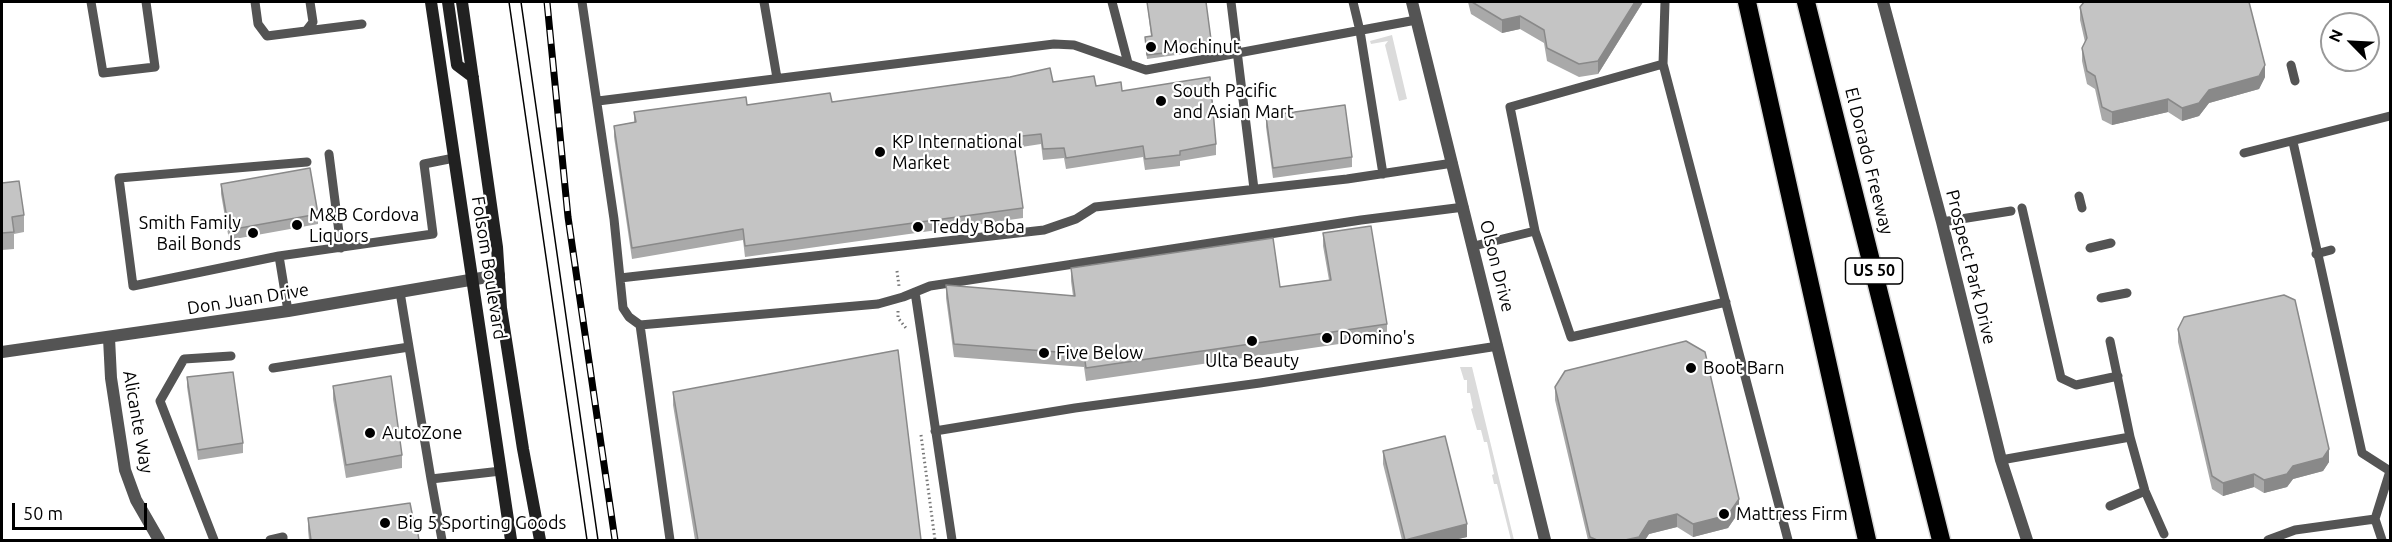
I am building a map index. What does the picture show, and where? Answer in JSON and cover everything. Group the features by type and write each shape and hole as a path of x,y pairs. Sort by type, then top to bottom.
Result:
{"highway":[{"path":"1747,2 1867,540"},
{"name":"El Dorado Freeway","path":"1806,2 1941,540"}],"main road":[{"name":"Folsom Boulevard","path":"431,2 511,540"},
{"path":"448,2 457,65 473,77"},
{"name":"Folsom Boulevard","path":"462,2 497,247 501,308 522,449 540,540"}],"street":[{"name":"Olson Drive","path":"1412,2 1545,540"},
{"name":"Prospect Park Drive","path":"1883,2 1942,222 2001,460 2027,540"},
{"name":"Don Juan Drive","path":"2,352 288,311 499,275"},
{"name":"Alicante Way","path":"109,338 111,378 125,470 136,500 159,540"}],"lane":[{"path":"91,2 103,73 155,67 146,2"},
{"path":"255,2 258,24 267,36 362,24"},
{"path":"306,31 313,22 310,2"},
{"path":"582,2 598,101 623,308 640,325 670,540"},
{"path":"764,2 777,78"},
{"path":"1112,2 1128,63"},
{"path":"1231,2 1254,189"},
{"path":"1353,2 1360,31 1383,174"},
{"path":"1665,2 1663,64 1788,540"},
{"path":"598,101 1054,44 1074,45 1146,70 1416,20"},
{"path":"1663,64 1510,107 1535,231 1570,337 1726,302"},
{"path":"2291,65 2295,81"},
{"path":"2244,153 2391,116"},
{"path":"2293,142 2316,254 2330,304 2362,453 2390,470 2375,519 2382,540"},
{"path":"329,154 341,248"},
{"path":"307,162 119,178 133,286 279,256 433,234 424,164 454,158"},
{"path":"620,278 1044,230 1076,219 1095,207 1383,174 1453,163"},
{"path":"2079,195 2082,208"},
{"path":"640,325 878,304 940,284 1464,207"},
{"path":"2022,208 2061,378 2076,385 2118,376"},
{"path":"1942,222 2010,211"},
{"path":"1474,246 1535,231"},
{"path":"2091,248 2111,243"},
{"path":"2316,254 2331,250"},
{"path":"279,256 288,311"},
{"path":"400,292 442,540"},
{"path":"915,292 952,540"},
{"path":"2101,298 2127,292"},
{"path":"2110,340 2130,437 2145,491 2164,534"},
{"path":"935,431 1498,345"},
{"path":"273,368 409,347"},
{"path":"214,540 160,401 184,359 231,356"},
{"path":"2001,460 2130,437"},
{"path":"431,479 501,471"},
{"path":"2110,506 2145,491"},
{"path":"2268,540 2295,530 2375,519"},
{"path":"270,540 282,537 283,540"}],"path":[{"path":"897,272 898,318 906,327 908,339"},
{"path":"920,430 935,540"}],"shaded area":[{"path":"1392,35 1407,99 1399,101 1385,45 1388,41 1371,44 1370,41"},
{"path":"1460,367 1472,367 1514,540 1511,540 1497,484 1494,484 1487,442 1484,442 1481,430 1477,430 1471,409 1473,408 1470,393 1467,393 1467,380 1464,380"}],"building":[{"path":"1147,2 1206,2 1212,47 1147,55 1145,37 1152,36"},
{"path":"1472,2 1635,2 1598,61 1579,64 1547,48 1544,30 1520,16 1502,20"},
{"path":"2084,2 2249,2 2265,65 2259,76 2209,90 2199,103 2182,108 2168,99 2112,112 2102,107 2095,76 2087,71 2082,48 2087,38 2080,7"},
{"path":"1050,68 1053,82 1094,76 1096,86 1121,82 1122,91 1210,77 1216,144 1180,151 1180,155 1145,159 1143,146 1066,158 1064,148 1043,149 1041,134 1013,137 1023,208 745,246 743,229 632,248 614,126 636,122 634,112 746,97 747,105 830,93 832,102 1010,77"},
{"path":"1345,105 1352,157 1273,168 1266,116"},
{"path":"310,168 318,214 229,230 221,184"},
{"path":"19,181 24,215 12,217 14,232 2,233 2,183"},
{"path":"1371,226 1387,324 1086,368 1084,354 954,344 946,285 1075,296 1071,268 1273,238 1280,287 1331,280 1323,233"},
{"path":"2284,295 2295,300 2329,449 2323,458 2293,466 2287,474 2264,480 2254,474 2223,483 2212,476 2178,329 2184,317"},
{"path":"1686,341 1705,352 1739,499 1728,515 1693,524 1677,514 1649,521 1639,537 1625,540 1597,540 1590,537 1555,387 1565,371"},
{"path":"898,350 921,540 698,540 673,392"},
{"path":"233,372 243,443 198,450 187,377"},
{"path":"391,376 402,455 346,465 333,386"},
{"path":"1445,436 1467,524 1405,540 1383,451"},
{"path":"410,503 419,540 311,540 308,518"}],"tram line":[{"path":"509,2 587,540"},
{"path":"521,2 598,540"}],"railway":[{"path":"547,2 568,217 615,540"}],"place":[{"name":"Mochinut","path":"1151,47"},
{"name":"South Pacific and Asian Mart","path":"1161,101"},
{"name":"KP International Market","path":"880,152"},
{"name":"M&B Cordova Liquors","path":"297,225"},
{"name":"Teddy Boba","path":"918,227"},
{"name":"Smith Family Bail Bonds","path":"253,233"},
{"name":"Domino's","path":"1327,338"},
{"name":"Ulta Beauty","path":"1252,341"},
{"name":"Five Below","path":"1044,353"},
{"name":"Boot Barn","path":"1691,368"},
{"name":"AutoZone","path":"370,433"},
{"name":"Mattress Firm","path":"1724,514"},
{"name":"Big 5 Sporting Goods","path":"385,523"}]}
